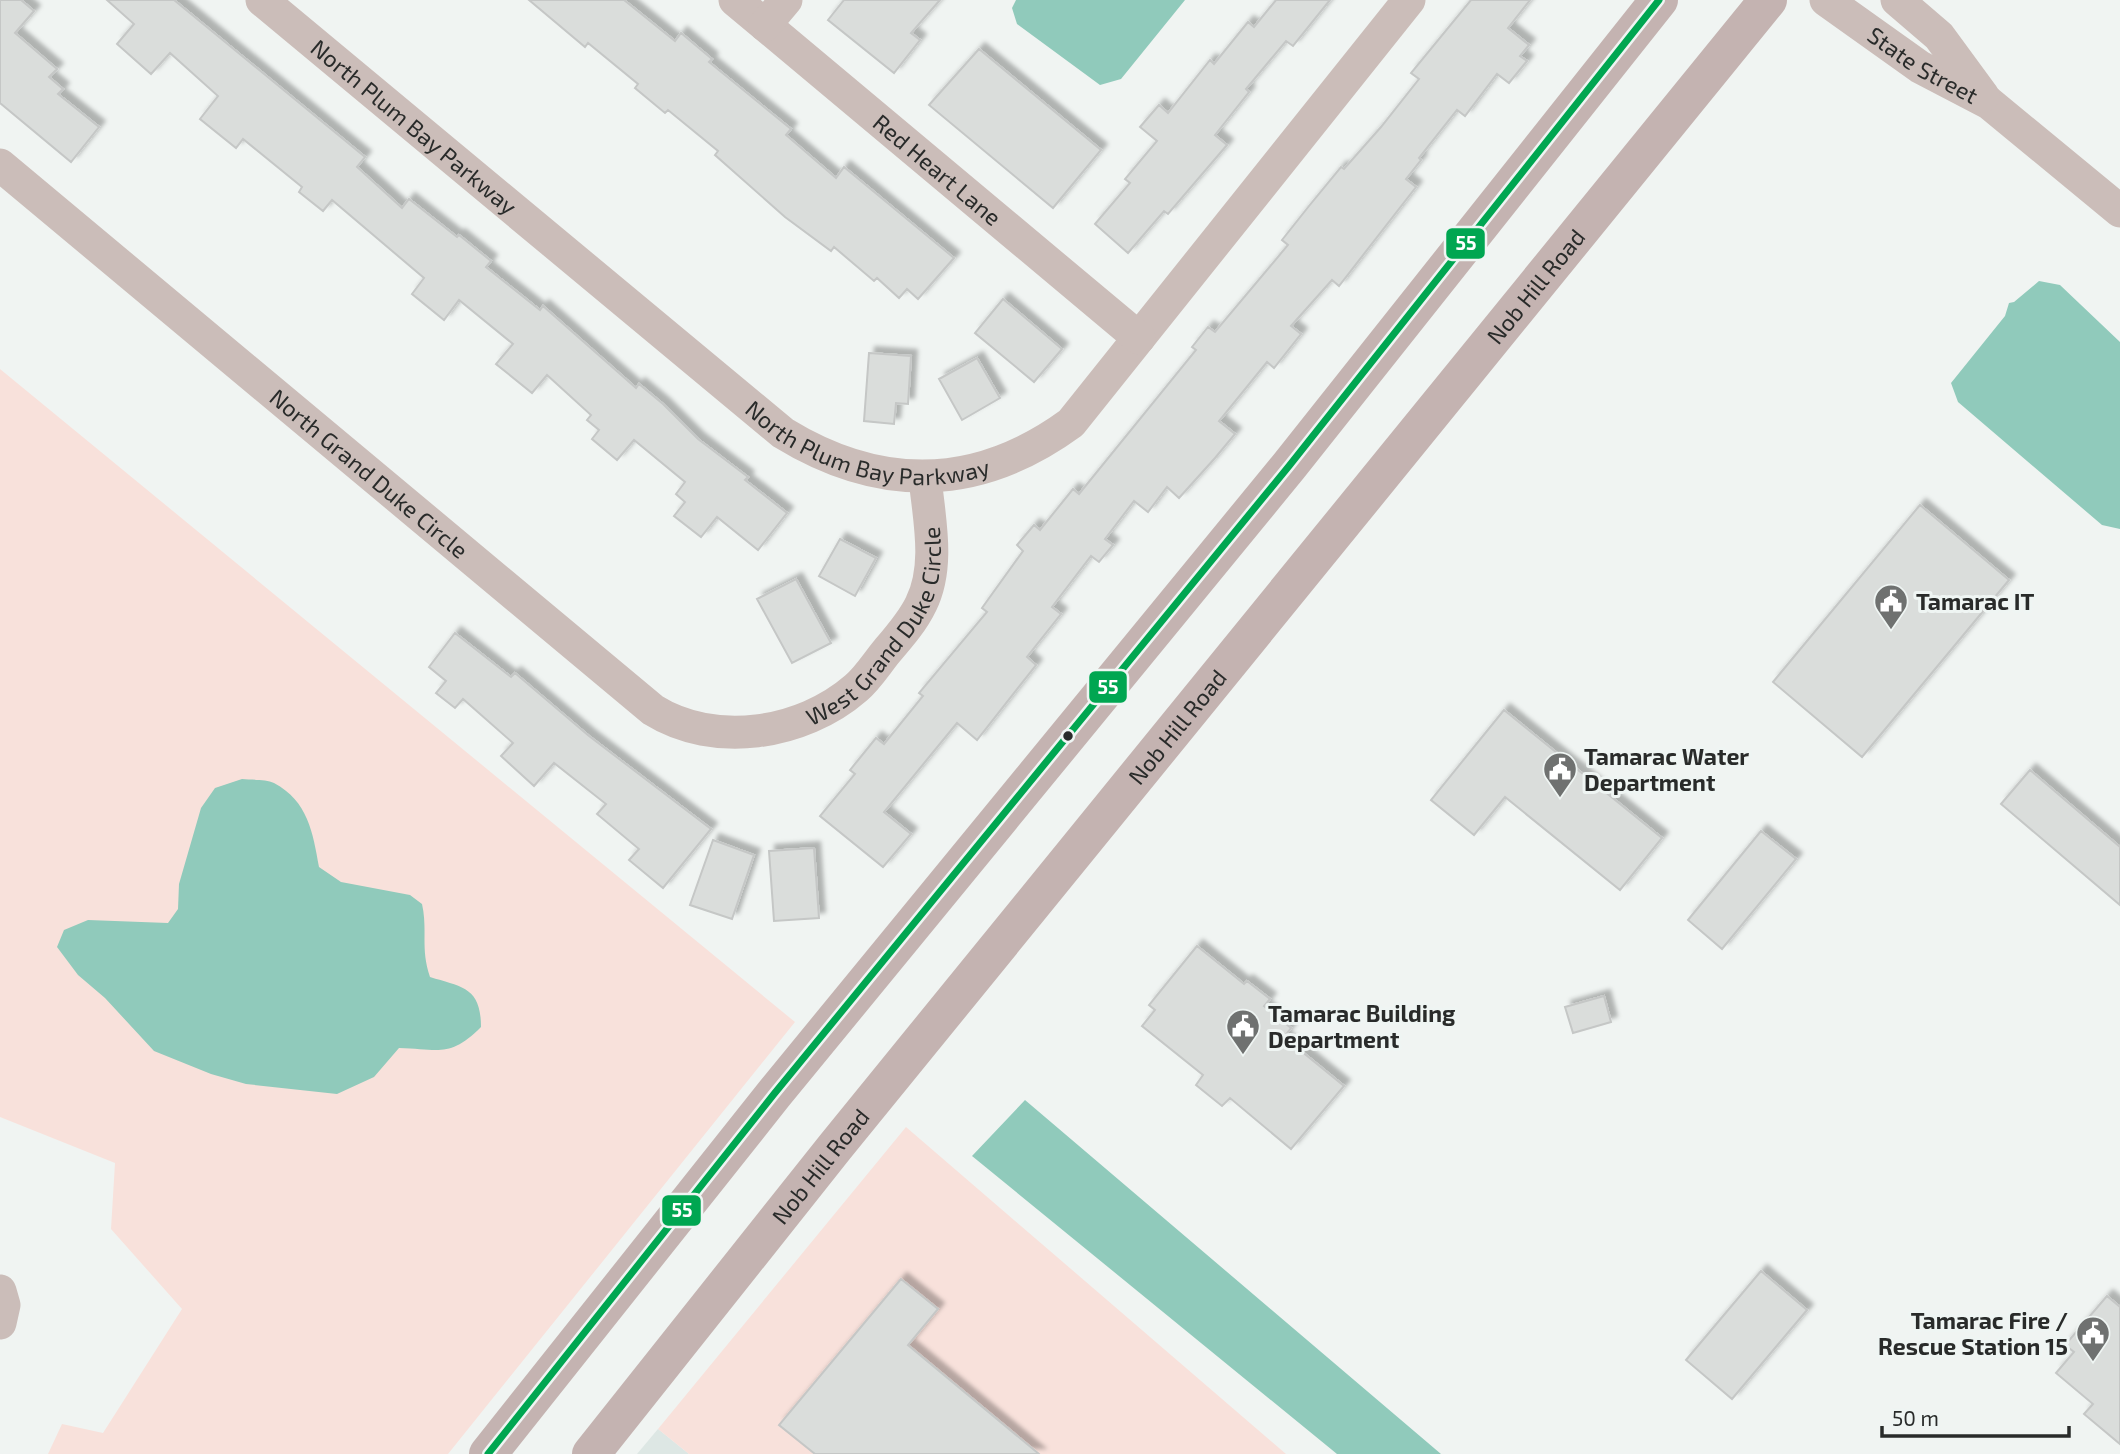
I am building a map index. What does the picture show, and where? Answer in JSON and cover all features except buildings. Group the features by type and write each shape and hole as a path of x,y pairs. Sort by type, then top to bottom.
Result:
{"main road":[{"path":"488,1454 774,1094 1297,455 1659,0"},
{"name":"Nob Hill Road","path":"591,1454 835,1147 1768,0"}],"street":[{"name":"North Plum Bay Parkway","path":"262,0 783,433 837,462 874,472 925,478 1004,461 1043,443 1071,423 1409,0"},
{"name":"Red Heart Lane","path":"735,0 775,12 1139,338"},
{"name":"State Street","path":"1826,0 1920,67 1989,103 2120,211"},
{"name":"State Street","path":"1897,0 1939,36 1989,103"},
{"name":"North Grand Duke Circle","path":"0,165 653,710 674,723 702,731 759,732"},
{"name":"West Grand Duke Circle","path":"759,732 807,716 856,688 898,638 922,604 929,579 932,541 925,478"},
{"path":"0,1291 4,1305 0,1323"}],"shaded area":[{"path":"1016,0 1185,0 1121,79 1100,85 1017,24 1012,8"},
{"path":"2039,281 2060,285 2120,342 2120,529 2102,525 1958,402 1951,383 2005,316 2009,303 2014,302"},
{"path":"0,369 795,1022 448,1454 48,1454 62,1424 103,1433 182,1309 111,1229 115,1163 0,1117"},
{"path":"242,779 274,783 295,799 311,830 319,867 341,882 410,895 422,904 425,957 430,977 460,987 473,996 478,1004 481,1027 452,1048 399,1048 374,1077 337,1094 246,1084 211,1074 154,1051 105,998 78,975 57,947 64,930 88,920 168,923 178,909 179,884 201,808 215,788"},
{"path":"1025,1100 1441,1454 1337,1454 972,1156"},
{"path":"906,1127 1286,1454 689,1454 658,1429"},
{"path":"658,1429 689,1454 637,1454"}],"transit line":[{"name":"55","path":"488,1454 774,1094 1289,466 1659,0"}],"place":[{"name":"Tamarac IT","path":"1891,631"},
{"name":"Tamarac Water Department","path":"1560,799"},
{"name":"Tamarac Building Department","path":"1243,1056"},
{"name":"Tamarac Fire / Rescue Station 15","path":"2093,1363"}]}
